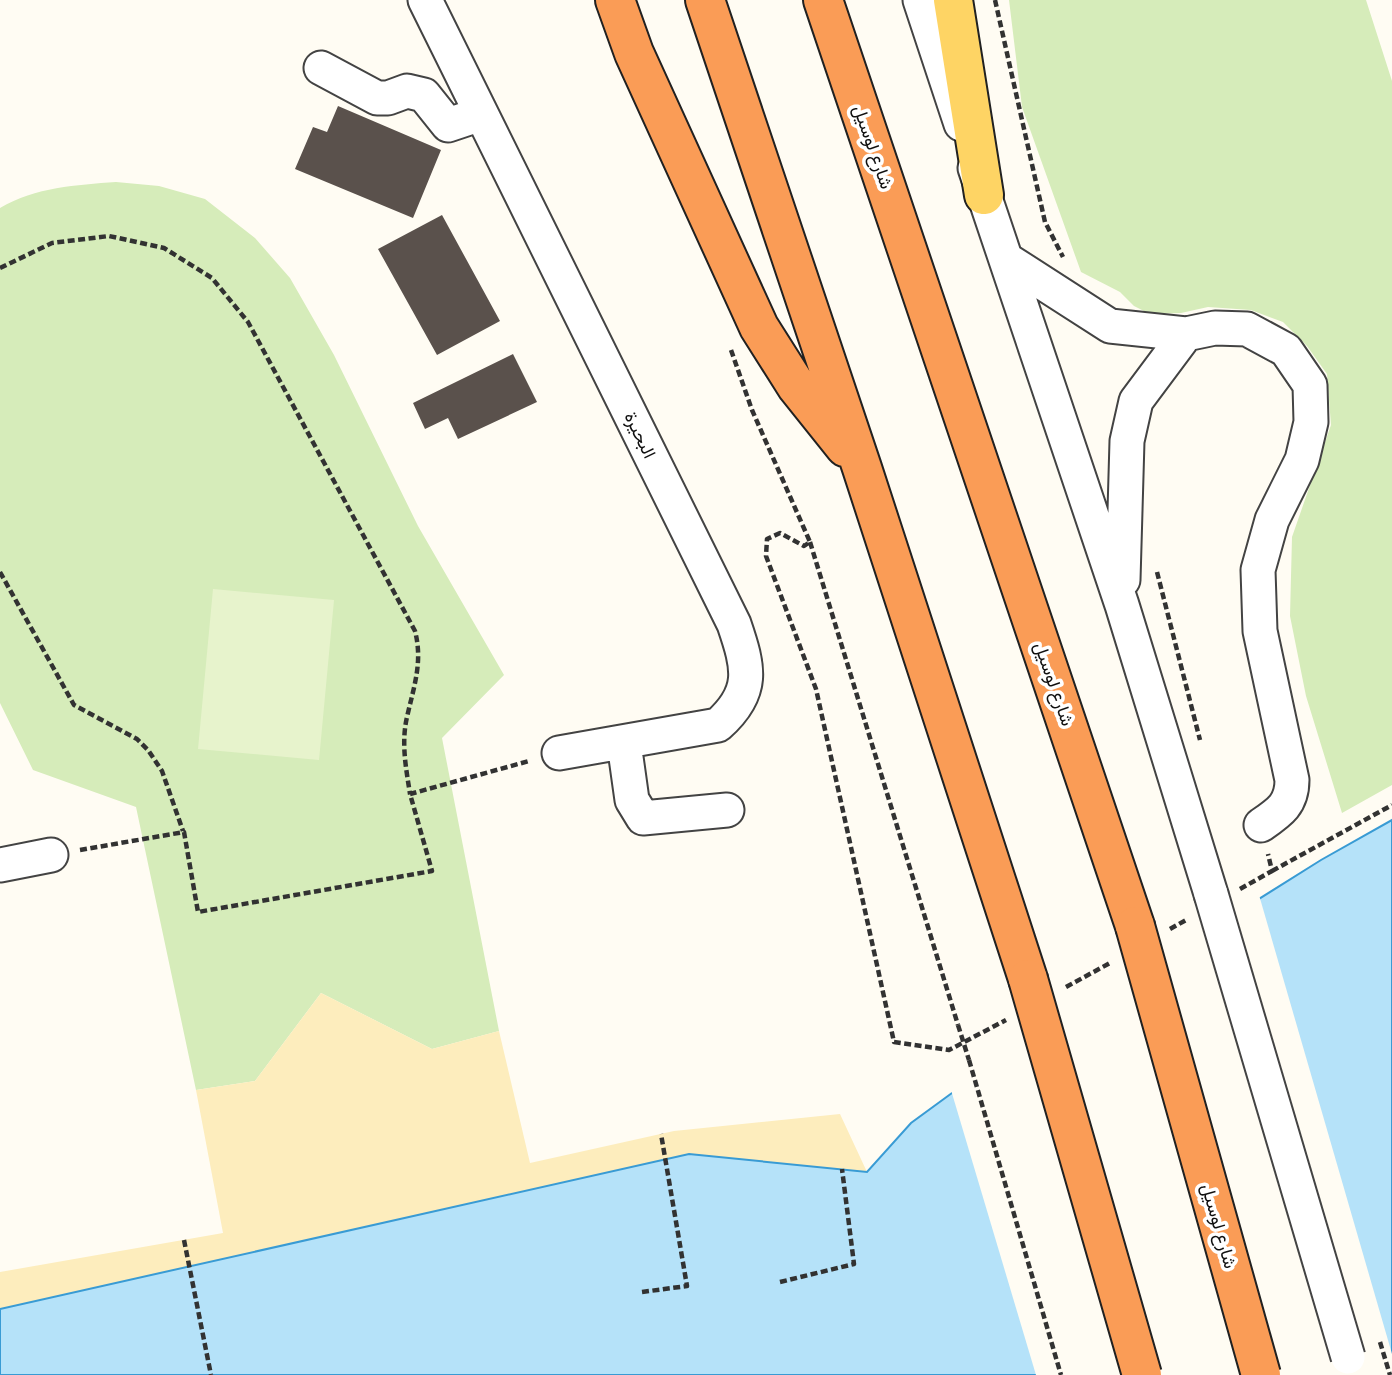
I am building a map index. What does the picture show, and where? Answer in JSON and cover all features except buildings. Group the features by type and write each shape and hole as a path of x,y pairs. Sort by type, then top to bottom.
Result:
{"highway":[{"path":"615,0 634,53 759,327 797,387 862,468"},
{"path":"705,0 862,468 1028,979 1142,1375"},
{"name":"شارع لوسيل","path":"823,0 1136,926 1261,1375"}],"main road":[{"path":"953,0 984,195"}],"street":[{"name":"البحيرة","path":"425,0 734,624 747,663 746,685 737,708 718,725 559,753"},
{"path":"920,0 1122,605 1211,894 1351,1369"},
{"path":"321,68 377,98 388,98 407,91 424,95 448,125 481,114"},
{"path":"1009,261 1110,326 1186,334 1214,328 1247,330 1286,350 1310,385 1311,422 1302,460 1272,520 1258,570 1259,631 1292,780 1292,796 1283,810 1261,825"},
{"path":"1122,605 1127,441 1136,401 1186,334"},
{"path":"624,743 632,800 643,818 727,810"},
{"path":"0,865 51,855"}],"path":[{"path":"0,268 52,243 108,236 164,248 212,278 248,322 415,631 420,650 418,675 407,717 404,751 410,794 432,871 198,912 184,832 162,771 137,739 74,705 0,572"},
{"path":"729,347 752,410 810,542 958,1025 1061,1375"},
{"path":"810,542 804,546 780,533 766,539 766,556 816,689 894,1042 949,1050"},
{"path":"410,794 559,753"},
{"path":"1272,871 1392,805"},
{"path":"51,855 184,832"},
{"path":"642,1292 687,1286 661,1134"},
{"path":"780,1282 854,1264 842,1169"},
{"path":"184,1240 211,1375"}],"green space":[{"path":"1009,0 1366,0 1392,81 1392,785 1342,813 1306,696 1290,616 1292,537 1331,425 1327,374 1307,346 1283,322 1251,310 1208,307 1181,313 1150,314 1134,306 1120,292 1081,272 1022,107"},
{"path":"116,182 159,186 205,199 255,238 290,278 334,355 418,526 504,675 442,738 499,1031 432,1049 321,993 255,1081 196,1090 136,807 33,770 0,703 0,208 42,191"},
{"path":"213,589 334,600 319,760 198,749"}],"sand":[{"path":"321,993 432,1049 499,1031 530,1163 674,1131 840,1114 867,1172 689,1154 0,1309 0,1272 223,1233 196,1090 255,1081"}],"water":[{"path":"1392,820 1392,1375 0,1375 0,1309 689,1154 867,1172 911,1123 967,1082 1321,860"}],"pier":[{"path":"1259,895 1392,1354 1392,1375 1036,1375 951,1090"}]}
